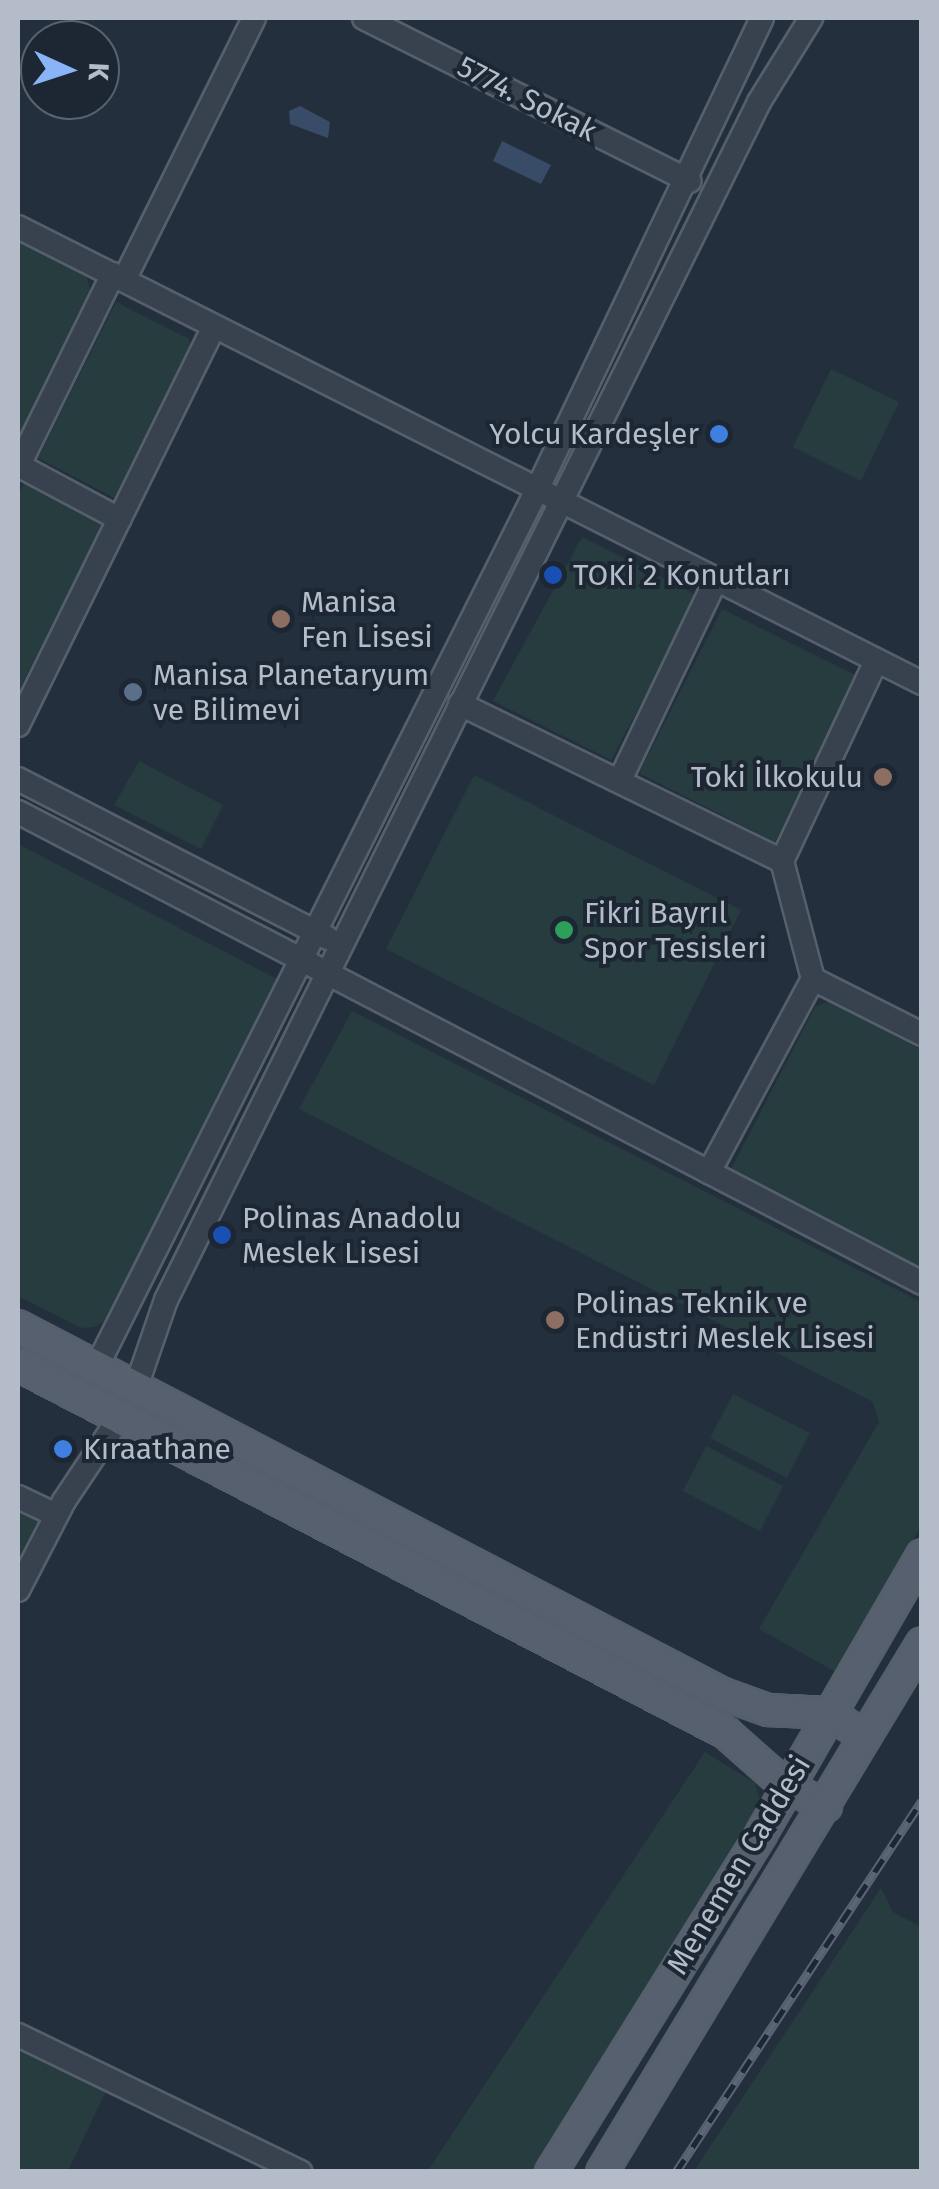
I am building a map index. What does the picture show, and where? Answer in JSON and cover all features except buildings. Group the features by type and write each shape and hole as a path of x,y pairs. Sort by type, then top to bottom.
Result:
{"main road":[{"path":"18,1326 723,1694 768,1710 829,1713 864,1737"},
{"path":"18,1364 118,1420 726,1732 786,1786 826,1806"},
{"path":"79,1398 97,1366"},
{"path":"118,1420 136,1387"},
{"name":"Menemen Caddesi","path":"551,2172 922,1555"},
{"name":"Menemen Caddesi","path":"602,2172 922,1643"}],"street":[{"path":"119,519 18,466 254,18"},
{"name":"5774. Sokak","path":"364,18 689,182"},
{"path":"97,1366 303,963 689,182 762,18"},
{"path":"136,1387 166,1300 329,978 460,704 564,504 759,102 811,18"},
{"path":"18,228 922,683"},
{"path":"18,726 213,328"},
{"path":"620,780 716,580"},
{"path":"709,1172 813,979 782,860 876,661"},
{"path":"460,704 782,860"},
{"path":"18,779 343,947"},
{"path":"18,812 329,978 922,1284"},
{"path":"813,979 922,1034"},
{"path":"18,1590 56,1515 118,1420"},
{"path":"18,1497 56,1515"},
{"path":"18,2035 300,2172"}],"green space":[{"path":"18,238 85,271 93,300 18,442"},
{"path":"116,302 189,339 192,354 120,501 38,458"},
{"path":"831,369 899,402 861,481 793,447"},
{"path":"24,483 104,524 18,692 18,496"},
{"path":"582,537 698,596 611,760 493,701"},
{"path":"722,609 857,676 775,842 639,773"},
{"path":"139,761 223,805 201,849 114,805"},
{"name":"Fikri Bayrıl Spor Tesisleri","path":"474,775 741,910 654,1085 386,949"},
{"path":"18,844 277,979 108,1319 94,1327 81,1328 18,1296"},
{"path":"830,1001 921,1050 921,1273 730,1171 815,1007"},
{"path":"352,1011 921,1302 921,1526 836,1672 759,1629 879,1422 873,1402 299,1109"},
{"path":"733,1394 810,1433 787,1478 710,1438"},
{"path":"706,1446 783,1486 760,1531 683,1491"},
{"path":"18,1506 47,1519 18,1576"},
{"path":"705,1752 755,1783 764,1813 545,2171 427,2172"},
{"path":"881,1888 893,1912 921,1927 921,2171 694,2171"},
{"path":"18,2043 107,2089 68,2171 18,2171"}],"water":[{"path":"300,106 330,122 328,138 290,124 289,111"},
{"path":"502,141 551,165 541,184 493,161"}],"railway":[{"path":"676,2172 922,1801"}],"place":[{"name":"Yolcu Kardeşler","path":"719,434"},
{"name":"TOKİ 2 Konutları","path":"553,575"},
{"name":"Manisa Fen Lisesi","path":"281,619"},
{"name":"Manisa Planetaryum ve Bilimevi","path":"133,692"},
{"name":"Toki İlkokulu","path":"883,777"},
{"name":"Fikri Bayrıl Spor Tesisleri","path":"564,930"},
{"name":"Polinas Anadolu Meslek Lisesi","path":"222,1235"},
{"name":"Polinas Teknik ve Endüstri Meslek Lisesi","path":"555,1320"},
{"name":"Kıraathane","path":"63,1449"}]}
